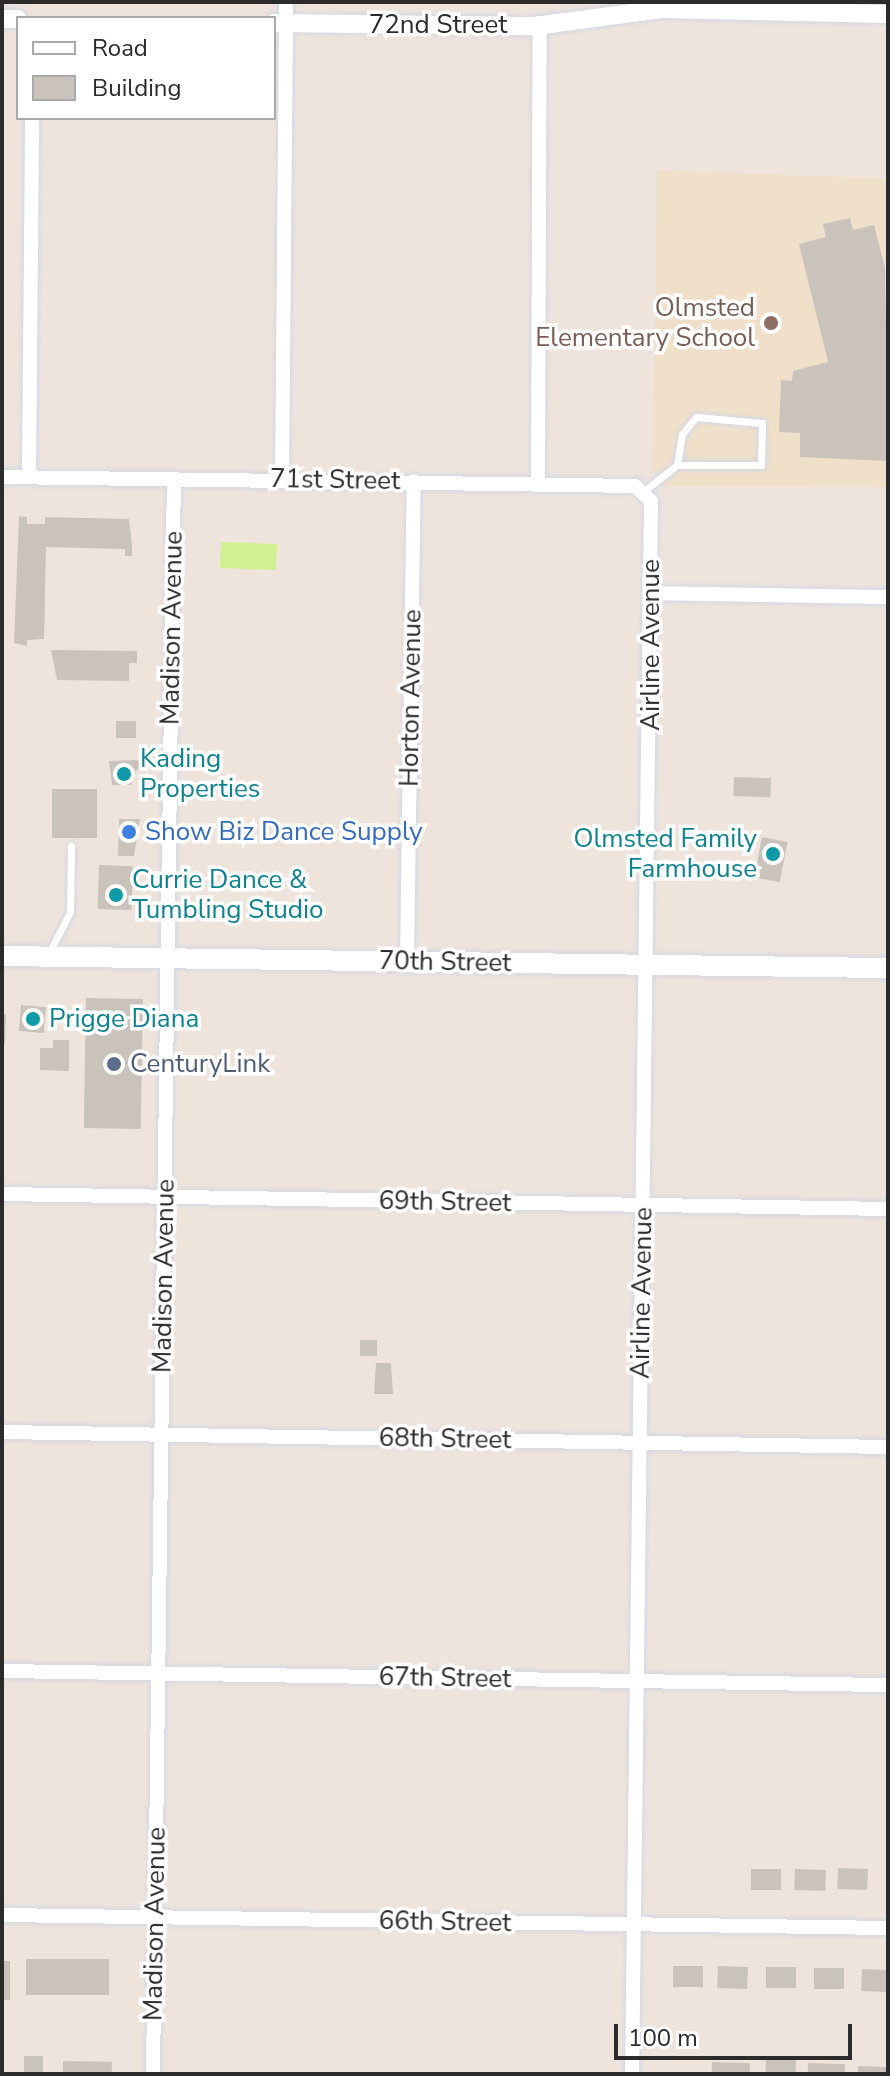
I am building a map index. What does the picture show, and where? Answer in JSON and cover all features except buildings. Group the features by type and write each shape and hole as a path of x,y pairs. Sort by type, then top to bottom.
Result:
{"main road":[{"name":"70th Street","path":"2,956 888,968"}],"street":[{"path":"282,479 280,24 286,2"},
{"name":"72nd Street","path":"280,24 540,23 658,6 888,14"},
{"path":"538,484 540,23"},
{"path":"29,477 32,120"},
{"name":"71st Street","path":"2,477 414,481 635,486 644,491"},
{"name":"Madison Avenue","path":"153,2074 174,479"},
{"name":"Horton Avenue","path":"407,962 414,481"},
{"name":"Airline Avenue","path":"632,2074 653,512 644,491"},
{"path":"651,593 888,597"},
{"name":"69th Street","path":"2,1194 888,1209"},
{"name":"68th Street","path":"2,1432 888,1447"},
{"name":"67th Street","path":"2,1671 888,1685"},
{"name":"66th Street","path":"2,1915 888,1928"}],"lane":[{"path":"644,491 677,465 761,465 762,423 696,417 682,434 677,465"},
{"path":"47,957 70,912 71,846"}],"shaded area":[{"name":"Olmsted Elementary School","path":"657,170 888,179 888,487 664,486 653,467"}],"green space":[{"path":"221,542 277,544 276,570 220,568"}],"place":[{"name":"Olmsted Elementary School","path":"771,323"},
{"name":"Kading Properties","path":"124,774"},
{"name":"Show Biz Dance Supply","path":"129,832"},
{"name":"Olmsted Family Farmhouse","path":"773,854"},
{"name":"Currie Dance & Tumbling Studio","path":"116,895"},
{"name":"Prigge Diana","path":"33,1019"},
{"name":"CenturyLink","path":"114,1064"}]}
